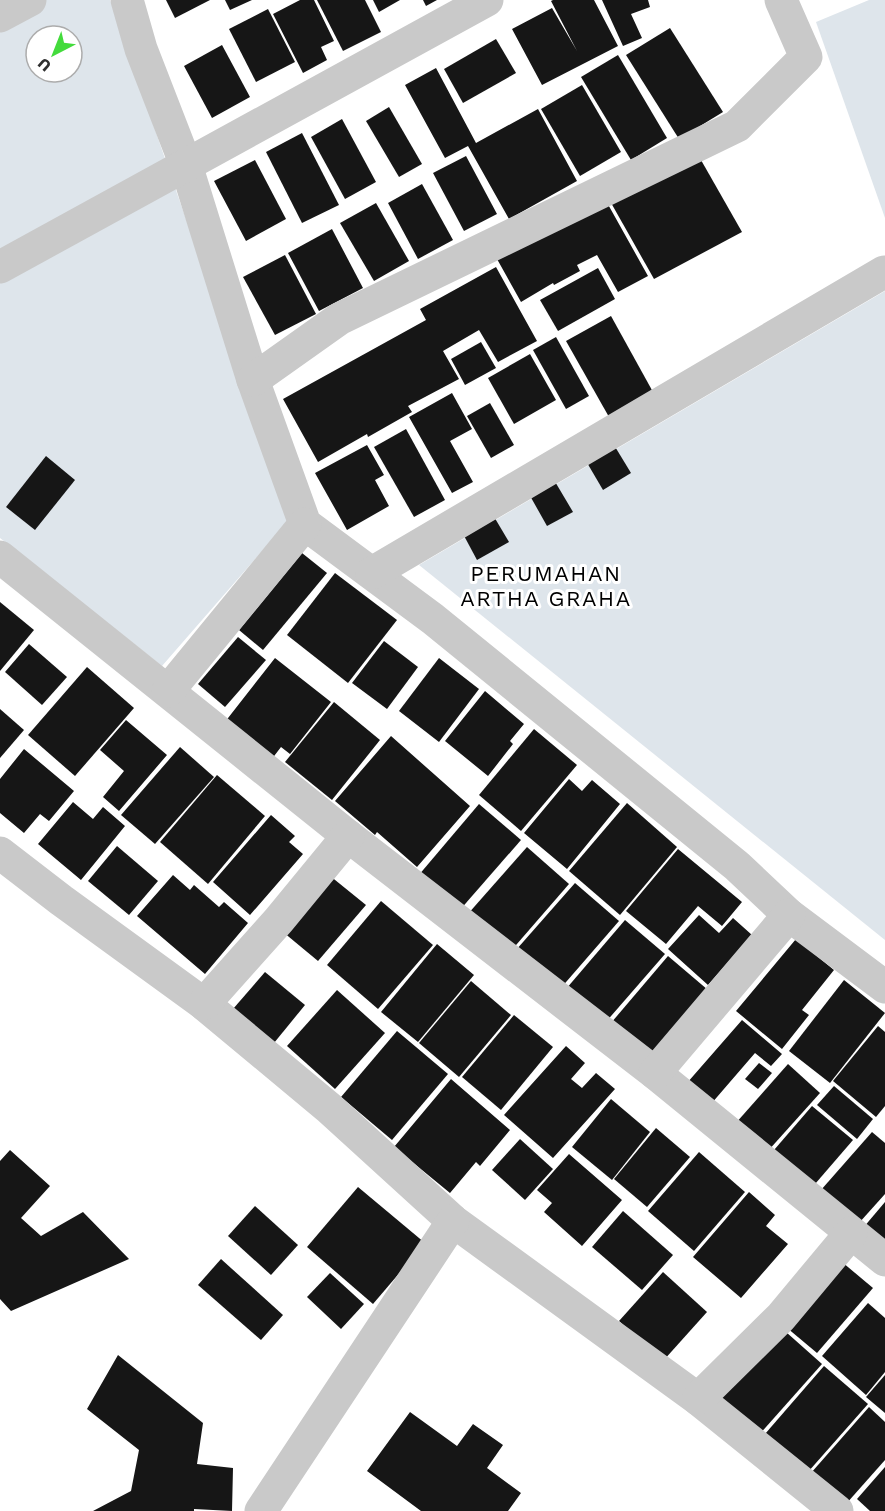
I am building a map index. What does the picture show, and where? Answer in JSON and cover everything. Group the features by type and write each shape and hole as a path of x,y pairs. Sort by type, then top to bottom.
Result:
{"street":[{"path":"0,16 30,0"},
{"path":"126,0 141,49 186,165 253,380 305,524 433,619 719,851 789,915 885,987"},
{"path":"0,267 487,0"},
{"path":"253,380 339,319 737,126 806,57 786,1"},
{"path":"372,573 884,272"},
{"path":"168,691 305,524"},
{"path":"0,557 348,836 655,1072 885,1260"},
{"path":"204,1004 279,920 348,836"},
{"path":"0,853 204,1004 329,1108 453,1221 698,1399 837,1511"},
{"path":"655,1072 789,915"},
{"path":"261,1511 453,1221"},
{"path":"698,1399 781,1317 851,1233"}],"shaded area":[{"path":"0,0 110,0 290,519 162,666 0,538"},
{"path":"869,0 885,0 885,218 816,22"},
{"path":"885,291 885,940 419,565"}],"building":[{"path":"166,0 210,0 175,18"},
{"path":"225,0 252,0 230,10"},
{"path":"300,0 314,0 334,41 321,47 327,60 303,73 273,14"},
{"path":"317,0 365,0 381,32 343,51"},
{"path":"373,0 400,0 379,12"},
{"path":"423,0 437,0 426,6"},
{"path":"594,0 618,46 542,85 512,29 552,8 577,51 551,1"},
{"path":"602,0 648,0 650,7 631,14 642,38 623,46"},
{"path":"268,9 295,62 256,82 229,29"},
{"path":"670,28 723,112 679,139 626,55"},
{"path":"496,39 516,73 463,103 444,69"},
{"path":"222,45 250,97 212,118 184,66"},
{"path":"618,55 667,138 631,160 581,77"},
{"path":"436,68 476,143 538,109 577,181 509,219 468,146 445,158 405,85"},
{"path":"582,85 621,152 580,176 541,109"},
{"path":"389,107 422,164 399,177 366,121"},
{"path":"342,119 376,182 345,199 311,137"},
{"path":"302,133 339,205 302,223 266,152"},
{"path":"697,153 742,232 654,279 610,201"},
{"path":"466,156 497,214 464,231 433,173"},
{"path":"255,160 286,219 246,241 214,181"},
{"path":"422,184 453,240 418,259 388,203"},
{"path":"605,199 648,276 618,292 597,255 577,265 580,271 554,285 553,283 521,302 497,259"},
{"path":"376,203 409,261 374,281 340,223"},
{"path":"332,229 363,288 319,311 288,253"},
{"path":"285,255 316,314 275,335 243,277"},
{"path":"496,267 537,341 498,362 479,330 443,351 459,379 408,406 412,412 318,462 283,399 426,320 420,309"},
{"path":"598,268 615,299 558,331 540,300"},
{"path":"611,316 653,392 609,417 566,341"},
{"path":"556,337 589,396 566,409 533,350"},
{"path":"481,342 496,368 465,385 451,359"},
{"path":"530,354 556,400 514,424 488,378"},
{"path":"452,393 472,429 450,441 473,482 452,493 409,417"},
{"path":"490,403 514,445 491,458 467,416"},
{"path":"406,429 445,500 414,517 374,447"},
{"path":"367,445 384,475 375,480 389,506 347,530 315,473"},
{"path":"614,445 631,473 603,490 586,461"},
{"path":"46,456 75,480 35,530 6,507"},
{"path":"554,480 573,512 547,526 529,494"},
{"path":"493,515 509,542 477,560 462,532"},
{"path":"302,553 327,573 263,650 239,630"},
{"path":"335,573 397,620 348,683 287,635"},
{"path":"0,602 34,630 0,671"},
{"path":"238,637 266,660 225,707 198,684"},
{"path":"384,641 418,667 387,709 352,683"},
{"path":"29,644 67,677 42,705 5,672"},
{"path":"275,658 331,702 290,754 281,747 268,764 221,727"},
{"path":"439,658 479,689 439,742 399,711"},
{"path":"87,667 134,708 75,776 28,735"},
{"path":"485,691 524,724 510,741 513,744 488,776 445,741"},
{"path":"334,702 380,740 332,800 285,762"},
{"path":"0,709 24,730 0,758"},
{"path":"126,720 167,755 119,811 103,797 124,771 100,750"},
{"path":"534,729 577,765 521,831 479,795"},
{"path":"391,736 470,806 417,867 377,832 375,835 335,801"},
{"path":"180,747 214,777 155,844 121,815"},
{"path":"24,749 74,791 49,821 40,814 24,833 0,813 0,779"},
{"path":"217,775 265,816 208,884 160,842"},
{"path":"569,779 582,791 592,780 620,804 567,869 524,833"},
{"path":"73,802 93,819 103,807 125,826 81,880 38,844"},
{"path":"627,803 677,847 620,915 569,871"},
{"path":"479,804 521,840 459,911 418,876"},
{"path":"271,815 295,836 289,842 303,854 250,915 213,882"},
{"path":"117,846 158,881 129,915 88,881"},
{"path":"527,847 569,884 510,952 467,915"},
{"path":"678,849 742,902 722,926 698,906 666,944 626,911"},
{"path":"324,871 366,905 318,961 277,927"},
{"path":"173,875 190,890 194,885 219,907 224,902 248,923 205,974 137,916"},
{"path":"575,883 619,921 560,989 516,950"},
{"path":"381,901 433,945 378,1009 327,965"},
{"path":"699,915 719,933 733,918 752,935 708,985 668,949"},
{"path":"625,920 665,954 605,1023 566,989"},
{"path":"796,939 834,970 802,1010 809,1015 782,1049 736,1011"},
{"path":"437,944 474,975 418,1042 381,1012"},
{"path":"668,956 708,990 651,1056 611,1023"},
{"path":"265,972 305,1005 274,1043 233,1009"},
{"path":"844,980 885,1013 830,1083 789,1051"},
{"path":"471,981 511,1015 459,1077 419,1043"},
{"path":"337,990 385,1033 335,1089 287,1046"},
{"path":"514,1015 553,1047 501,1110 462,1077"},
{"path":"742,1020 782,1054 771,1066 755,1053 711,1104 687,1083"},
{"path":"878,1026 885,1032 885,1106 876,1117 833,1081"},
{"path":"397,1031 448,1074 392,1140 341,1097"},
{"path":"566,1046 585,1063 571,1079 582,1088 596,1073 615,1089 553,1158 504,1115"},
{"path":"759,1063 772,1073 758,1089 745,1079"},
{"path":"788,1064 820,1093 767,1152 735,1124"},
{"path":"451,1079 510,1130 480,1166 476,1162 450,1193 394,1147"},
{"path":"834,1086 873,1119 857,1139 817,1105"},
{"path":"611,1099 650,1132 612,1180 572,1147"},
{"path":"812,1106 853,1140 809,1191 768,1157"},
{"path":"656,1128 690,1157 647,1207 614,1179"},
{"path":"872,1132 885,1143 885,1194 859,1223 821,1190"},
{"path":"520,1139 553,1169 525,1200 492,1170"},
{"path":"10,1150 50,1186 21,1218 41,1236 83,1212 129,1259 11,1311 0,1299 0,1161"},
{"path":"699,1152 745,1192 694,1251 648,1211"},
{"path":"569,1154 622,1200 582,1246 544,1212 552,1203 537,1190"},
{"path":"358,1187 425,1243 373,1304 307,1247"},
{"path":"749,1192 775,1215 766,1226 788,1244 741,1298 693,1257"},
{"path":"885,1202 885,1246 863,1228"},
{"path":"255,1206 298,1245 271,1275 228,1236"},
{"path":"623,1211 673,1255 642,1290 592,1247"},
{"path":"836,1257 873,1288 817,1353 780,1322"},
{"path":"221,1259 283,1315 261,1340 198,1285"},
{"path":"663,1272 707,1312 663,1361 619,1321"},
{"path":"330,1273 364,1304 341,1329 307,1297"},
{"path":"868,1303 885,1318 885,1372 866,1395 822,1356"},
{"path":"777,1324 822,1364 757,1437 712,1397"},
{"path":"118,1355 203,1423 197,1464 233,1468 232,1511 194,1509 194,1511 93,1511 131,1491 139,1450 87,1409"},
{"path":"824,1366 868,1404 808,1472 765,1434"},
{"path":"885,1375 885,1413 866,1397"},
{"path":"869,1407 885,1422 885,1460 846,1504 811,1473"},
{"path":"410,1412 457,1446 473,1424 503,1445 487,1468 521,1493 508,1511 421,1511 367,1471"},
{"path":"885,1467 885,1511 870,1511 857,1499"}],"district":[{"name":"PERUMAHAN ARTHA GRAHA","path":"546,586"}]}
